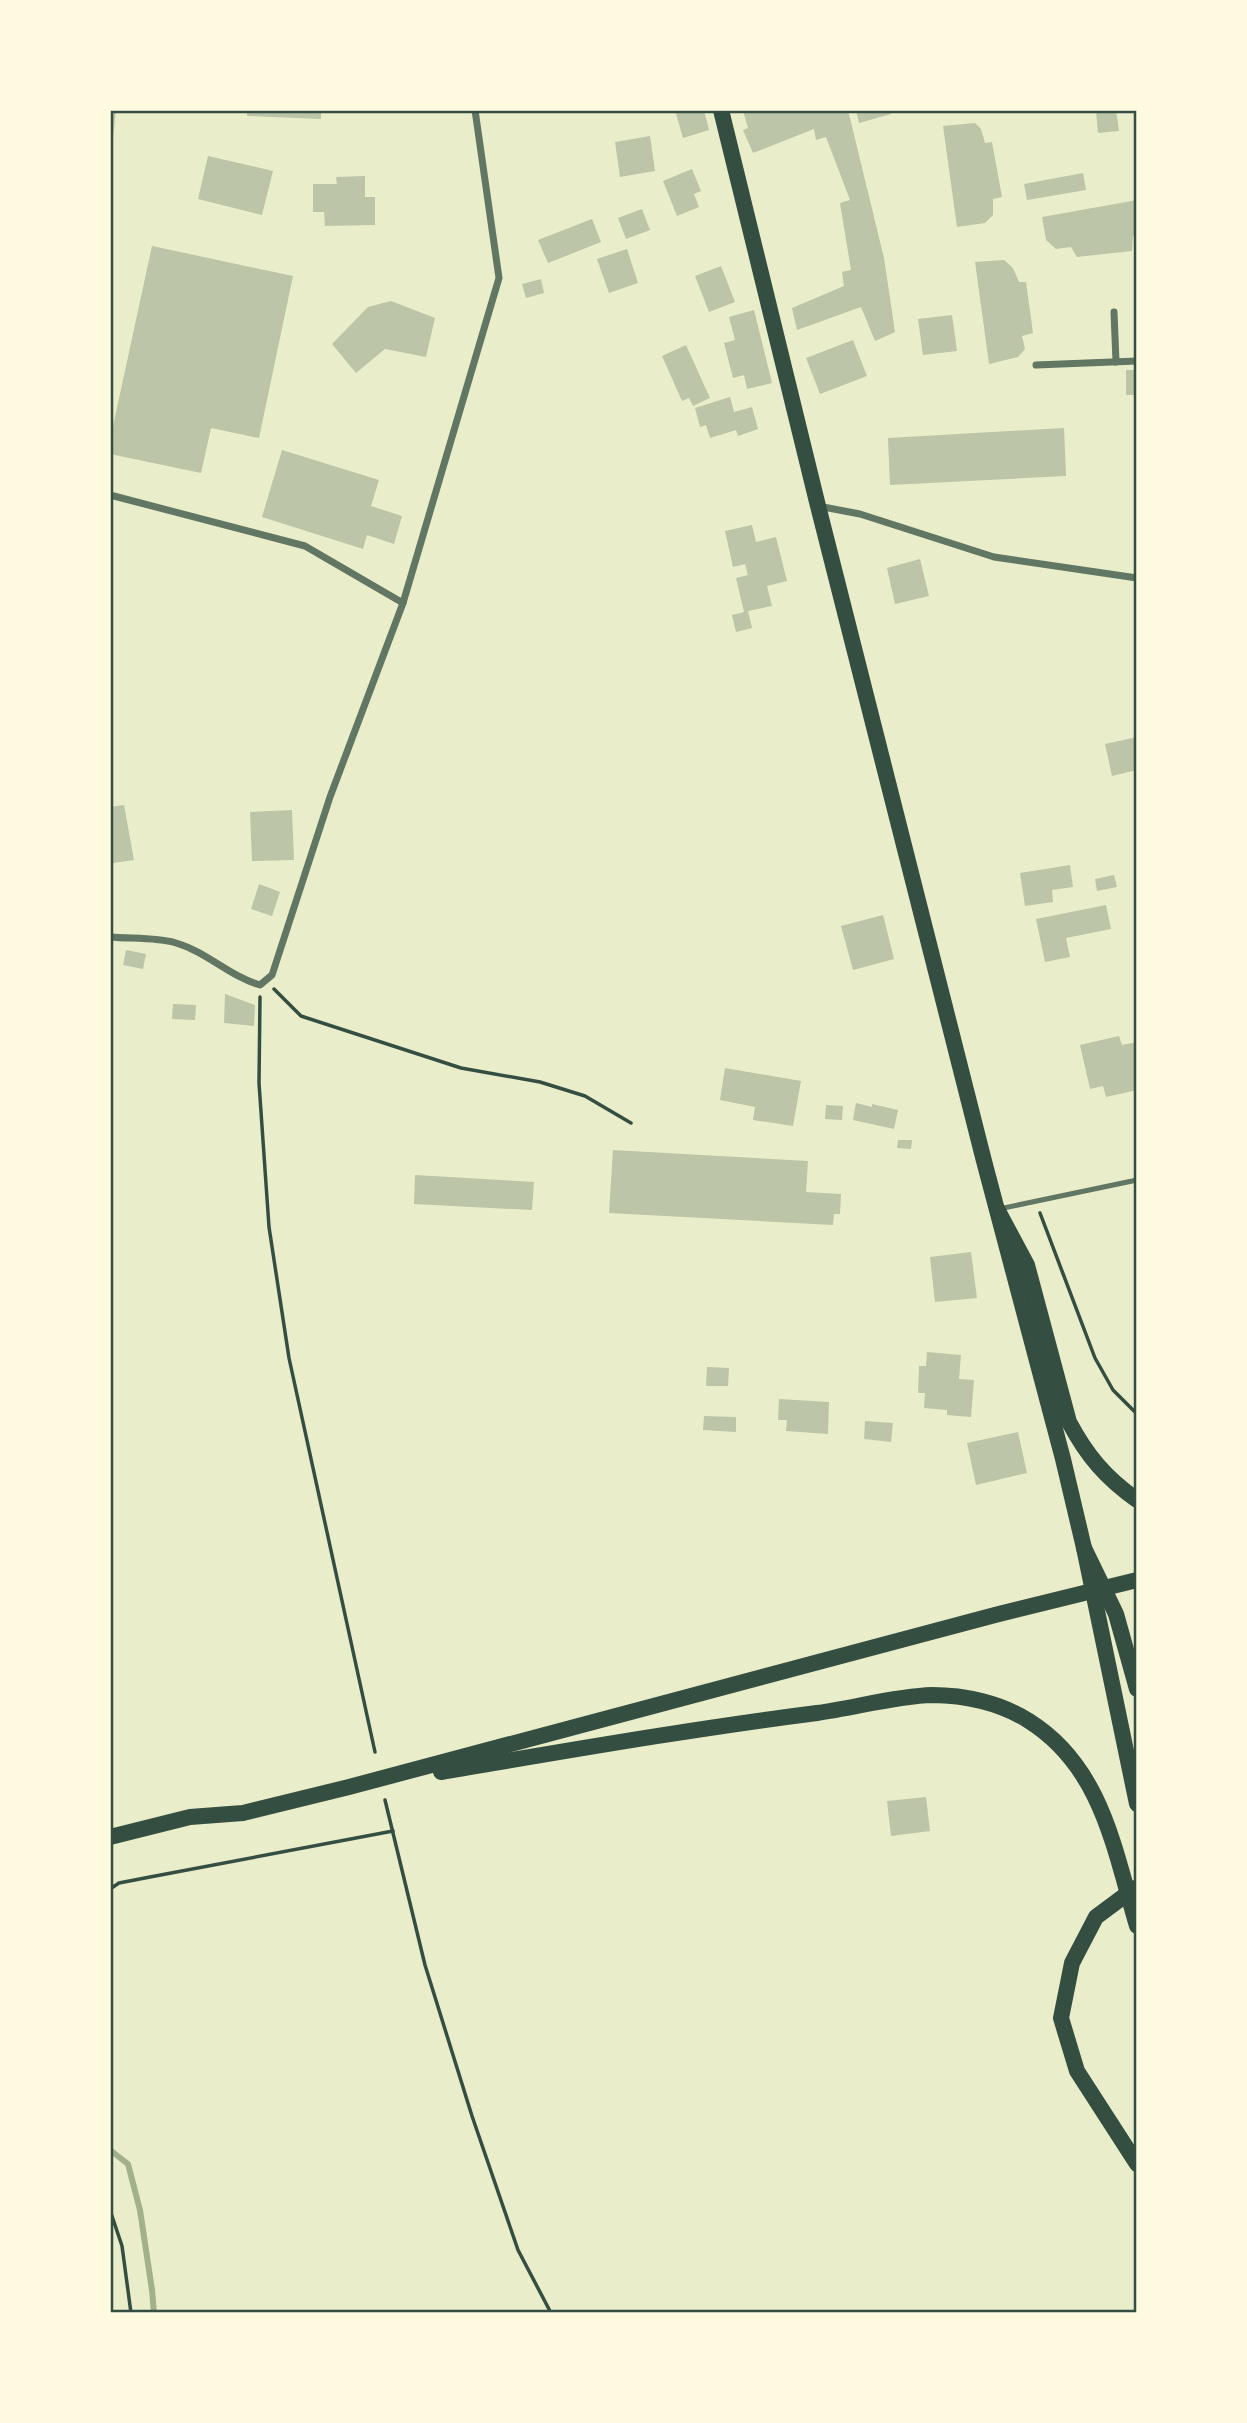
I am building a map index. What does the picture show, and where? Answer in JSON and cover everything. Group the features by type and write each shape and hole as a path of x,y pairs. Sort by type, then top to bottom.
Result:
{"main road":[{"path":"721,110 818,506 1063,1459 1137,1804"},
{"path":"997,1209 1027,1265 1069,1422 1105,1476 1137,1500"},
{"path":"1084,1548 1116,1614 1137,1689"},
{"path":"110,1837 190,1817 243,1813 349,1787 995,1615 1137,1580"},
{"path":"349,1787 748,1721 930,1695 981,1701 1028,1720 1056,1744 1086,1778 1107,1823 1137,1926"},
{"path":"1137,1886 1096,1917 1072,1963 1061,2018 1077,2071 1137,2164"}],"street":[{"path":"110,937 176,943 210,959 241,979 263,982 272,975 330,797 404,603 499,278 475,110"},
{"path":"1114,312 1116,362"},
{"path":"1036,365 1137,361"},
{"path":"110,495 305,546 404,603"},
{"path":"818,506 860,514 994,557 1137,578"}],"lane":[{"path":"997,1209 1137,1180"}],"path":[{"path":"263,982 301,1016 461,1068 540,1082 585,1096 631,1123"},
{"path":"263,982 259,1083 268,1214 286,1345 375,1752"},
{"path":"1035,1201 1095,1358 1113,1390 1137,1414"},
{"path":"385,1800 425,1965 472,2116 518,2250 551,2313"},
{"path":"110,1889 119,1883 393,1831"},
{"path":"110,2210 122,2246 131,2313"}],"building":[{"path":"110,110 116,110 113,138 110,138"},
{"path":"247,110 321,110 321,119 247,116"},
{"path":"675,110 704,110 709,130 683,138"},
{"path":"848,110 884,258 895,332 875,341 861,307 797,330 792,308 844,286 842,272 851,270 840,203 850,200 826,137 816,140 814,129 753,153 743,130 748,128 743,111"},
{"path":"856,110 890,110 891,114 859,123"},
{"path":"1096,110 1116,110 1119,131 1098,133"},
{"path":"975,123 981,129 985,143 992,142 1002,197 993,199 993,215 985,223 957,227 943,126"},
{"path":"650,136 655,171 620,177 615,142"},
{"path":"208,156 273,171 262,215 198,199"},
{"path":"692,169 701,191 694,194 699,207 677,216 663,181"},
{"path":"1083,173 1086,190 1027,200 1024,184"},
{"path":"365,176 365,197 375,197 375,225 325,226 324,212 313,212 313,184 337,184 336,177"},
{"path":"1137,200 1137,236 1133,236 1132,251 1077,257 1071,247 1056,249 1046,240 1042,217"},
{"path":"642,209 650,230 626,239 618,218"},
{"path":"592,219 601,242 548,263 538,240"},
{"path":"152,246 293,276 259,438 211,428 201,473 110,454 110,440"},
{"path":"627,249 638,283 609,293 597,259"},
{"path":"1004,260 1013,268 1019,282 1026,282 1033,333 1022,336 1025,349 1018,357 989,364 975,262"},
{"path":"721,266 735,302 709,312 695,276"},
{"path":"541,279 544,293 526,298 522,284"},
{"path":"391,301 435,318 426,357 385,349 356,373 332,344 368,307"},
{"path":"754,310 772,383 747,389 744,375 733,378 724,343 735,340 729,317"},
{"path":"952,315 957,351 923,355 918,319"},
{"path":"853,340 867,376 820,394 806,358"},
{"path":"686,345 710,398 693,406 689,398 682,401 662,356"},
{"path":"1126,370 1137,370 1137,395 1126,395"},
{"path":"730,397 734,412 752,407 758,429 738,436 736,430 710,438 706,425 700,427 695,408"},
{"path":"1064,428 1066,476 890,485 888,438"},
{"path":"282,450 379,480 371,506 402,516 394,544 367,535 363,549 262,517"},
{"path":"752,525 756,542 776,537 787,581 767,586 772,606 748,611 752,628 736,632 732,615 744,612 736,578 748,575 745,564 733,567 725,531"},
{"path":"920,559 929,596 895,604 887,568"},
{"path":"1137,737 1137,770 1112,776 1105,744"},
{"path":"124,805 134,860 113,863 110,849 110,807"},
{"path":"292,810 294,860 252,861 250,812"},
{"path":"1070,865 1073,887 1052,890 1053,902 1025,906 1020,873"},
{"path":"1114,875 1117,887 1097,891 1095,879"},
{"path":"259,884 280,892 272,916 251,909"},
{"path":"1106,905 1111,929 1066,938 1070,957 1045,962 1036,919"},
{"path":"883,915 894,959 853,970 841,926"},
{"path":"126,950 146,954 143,969 123,965"},
{"path":"225,994 255,1005 254,1026 224,1023"},
{"path":"173,1004 196,1005 195,1020 172,1019"},
{"path":"1119,1036 1122,1045 1137,1042 1137,1090 1106,1097 1103,1086 1090,1089 1080,1045"},
{"path":"725,1068 801,1081 793,1126 753,1120 755,1107 720,1100"},
{"path":"856,1103 898,1110 894,1129 853,1120"},
{"path":"826,1105 843,1106 842,1120 825,1119"},
{"path":"898,1140 912,1140 911,1149 897,1148"},
{"path":"613,1150 808,1161 806,1192 841,1194 840,1214 834,1214 833,1225 609,1213"},
{"path":"415,1175 534,1182 532,1210 414,1204"},
{"path":"971,1252 977,1298 935,1302 930,1257"},
{"path":"927,1352 961,1355 959,1379 974,1380 971,1417 947,1415 947,1410 924,1408 925,1393 918,1393 919,1366 926,1366"},
{"path":"707,1367 729,1368 728,1386 706,1386"},
{"path":"779,1399 829,1402 828,1434 786,1431 787,1420 778,1420"},
{"path":"704,1416 736,1417 736,1432 703,1430"},
{"path":"865,1421 893,1423 891,1442 864,1439"},
{"path":"1018,1432 1027,1473 976,1485 967,1443"},
{"path":"926,1797 930,1831 891,1836 887,1801"}],"waterway":[{"path":"110,2150 128,2164 140,2210 154,2313"}]}
